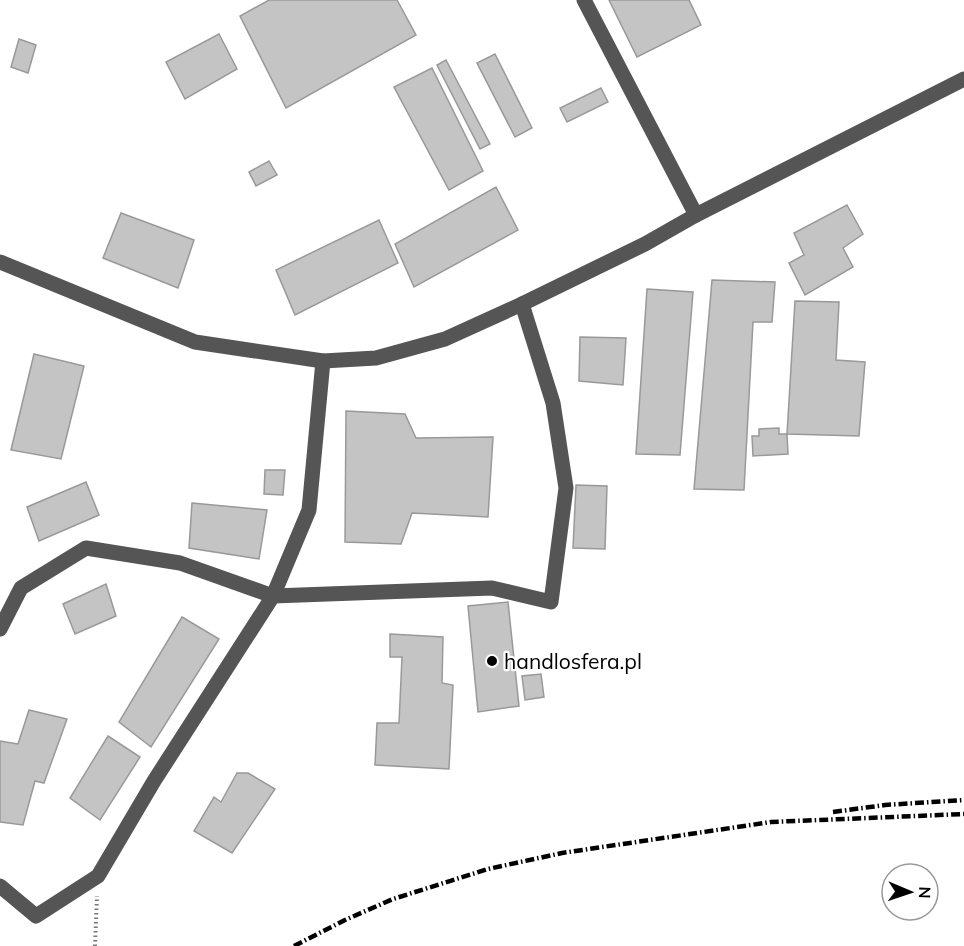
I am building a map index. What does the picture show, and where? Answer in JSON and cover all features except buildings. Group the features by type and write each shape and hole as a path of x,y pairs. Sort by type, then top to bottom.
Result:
{"street":[{"path":"584,0 696,214"},
{"path":"0,262 195,342 323,361 376,358 445,339 522,304 645,244 696,214 964,79"},
{"path":"0,629 21,588 86,548 180,562 273,596 492,588 551,602 566,488 553,403 522,304"},
{"path":"0,886 36,916 98,876 154,781 273,596 309,510 323,361"}],"path":[{"path":"95,946 98,876"}],"railway":[{"path":"833,812 885,805 964,800"},
{"path":"294,946 393,899 488,869 562,853 771,822 964,814"}],"place":[{"name":"handlosfera.pl","path":"492,661"}]}
